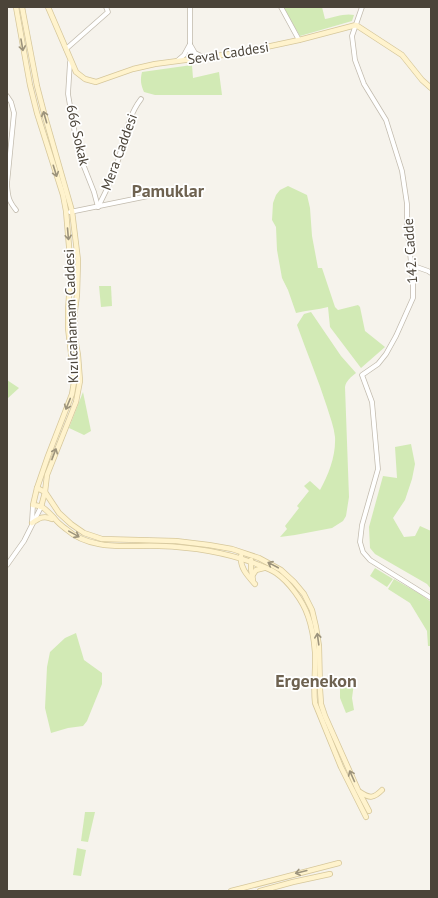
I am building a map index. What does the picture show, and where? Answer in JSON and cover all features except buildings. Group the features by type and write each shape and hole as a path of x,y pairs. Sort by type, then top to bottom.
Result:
{"main road":[{"name":"Kızılcahamam Caddesi","path":"16,7 30,85 37,113 63,195 70,258 68,328 74,382 72,394 48,456 33,505"},
{"name":"Kızılcahamam Caddesi","path":"22,7 37,86 72,212 78,260 75,338 80,381 76,402 47,475 41,507"},
{"name":"Seval Caddesi","path":"48,7 70,62 76,72 85,79 96,82 133,69 155,64 238,54 356,26"},
{"path":"356,26 402,55 422,80 431,88"},
{"path":"37,488 45,492 59,513 84,533 102,539 203,550 225,554 266,568 285,580 297,595 308,616 315,652 315,703 341,767 366,817"},
{"path":"33,505 41,507 68,531 89,542 107,545 156,540 209,545 232,549 252,555 281,570 302,591 312,610 319,646 321,704 358,790 369,811"},
{"path":"32,523 39,518 44,517 55,520"},
{"path":"242,552 240,558 242,567"},
{"path":"225,554 242,567 255,584 252,576 252,555"},
{"path":"252,576 259,568 266,568"},
{"path":"314,696 320,691"},
{"path":"358,790 370,797 375,796 382,790"},
{"path":"231,891 339,862"},
{"path":"260,891 330,874"}],"street":[{"path":"66,49 108,12 106,7"},
{"path":"190,7 190,60"},
{"path":"281,7 299,40"},
{"name":"142. Cadde","path":"362,7 352,36 355,60 364,84 386,120 402,171 407,204 407,224 413,282 413,298 410,307 386,354 378,364 362,374 372,402 378,469 362,525 360,542 363,552 370,560 431,598"},
{"path":"190,44 192,50 205,58"},
{"path":"177,61 184,54 190,44"},
{"name":"666 Sokak","path":"70,62 68,94 72,123 79,154 94,192 98,207"},
{"path":"7,96 14,113 7,184 10,203 16,210"},
{"name":"Mera Caddesi","path":"98,207 117,165 128,124 137,104 141,99"},
{"path":"66,213 168,192"},
{"path":"411,265 428,271 431,274"},
{"path":"32,523 33,505"},
{"path":"7,565 24,541 41,507"}],"green space":[{"path":"283,7 322,7 325,19 343,15 354,15 352,21 300,36"},
{"path":"192,65 193,78 219,72 222,95 155,95 144,92 141,82 142,72"},
{"path":"288,186 307,195 318,268 322,268 335,307 338,310 358,305 360,307 365,331 385,347 361,368 330,327 328,307 296,313 282,278 277,250 276,227 272,220 273,203 276,195 280,190"},
{"path":"99,286 111,286 112,306 101,307"},
{"path":"311,312 341,356 356,373 348,381 345,387 349,497 346,516 343,521 332,528 280,537 287,529 285,526 299,508 297,506 309,491 304,486 310,481 320,490 329,471 335,444 332,422 297,325 304,314"},
{"path":"7,380 19,388 7,399"},
{"path":"83,392 91,431 84,435 69,428"},
{"path":"411,444 415,464 412,479 405,500 393,518 404,537 415,536 420,526 431,531 431,589 427,584 375,554 370,548 369,527 383,476 397,478 395,447"},
{"path":"375,568 393,579 387,587 370,576"},
{"path":"394,579 431,602 431,646 428,646 427,631 410,603 388,589"},
{"path":"76,633 84,660 102,673 102,684 87,721 83,726 68,728 51,733 45,708 47,667 50,652 65,638"},
{"path":"340,683 354,683 352,698 354,710 346,713 340,698"},
{"path":"85,812 95,812 88,842 81,841"},
{"path":"77,848 86,850 81,876 73,875"}],"district":[{"name":"Pamuklar","path":"168,191"},
{"name":"Ergenekon","path":"316,681"}]}
